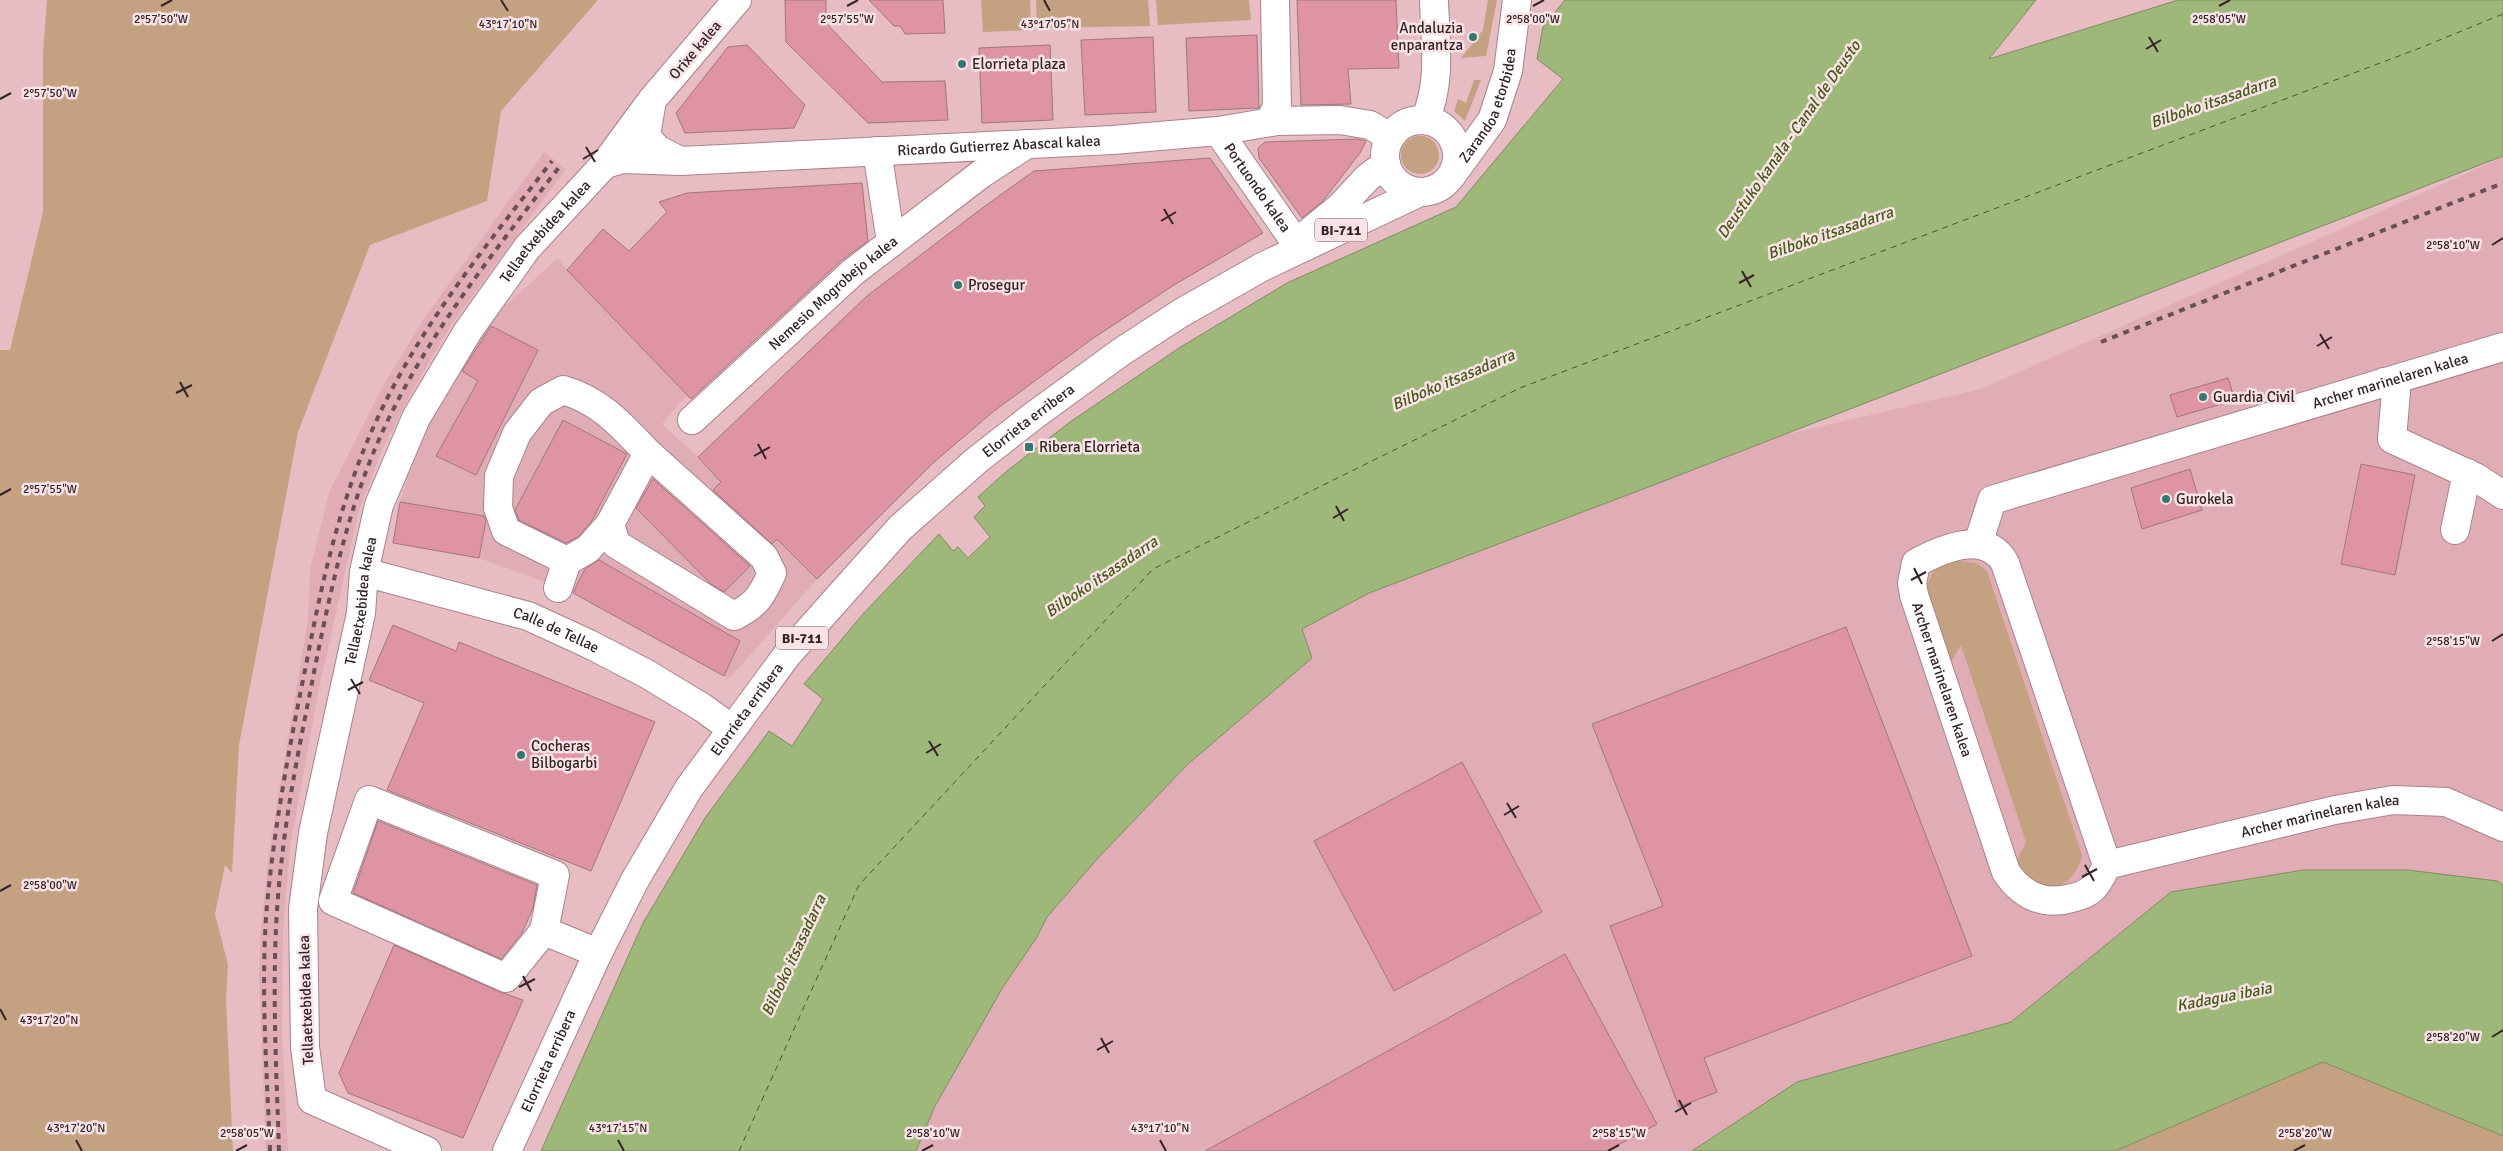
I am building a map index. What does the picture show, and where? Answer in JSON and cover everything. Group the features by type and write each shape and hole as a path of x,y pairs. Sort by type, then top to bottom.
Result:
{"street":[{"name":"Orixe kalea","path":"605,164 652,100 737,0"},
{"path":"1269,122 1277,108 1275,0"},
{"path":"1425,120 1432,104 1437,70 1434,0"},
{"name":"Zarandoa etorbidea","path":"1452,175 1492,120 1508,71 1516,0"},
{"path":"652,100 646,136 656,149 680,161"},
{"name":"Ricardo Gutierrez Abascal kalea","path":"605,164 623,159 680,161 1113,140 1218,131 1269,122 1340,120 1370,125 1390,137"},
{"path":"1425,120 1437,123 1446,130 1454,140 1457,152 1456,164 1452,175 1443,184 1432,190 1420,192 1408,189 1398,183 1386,164 1385,154 1390,137 1405,123 1425,120"},
{"name":"Portuondo kalea","path":"1218,131 1296,243"},
{"name":"Nemesio Mogrobejo kalea","path":"692,420 846,278 981,174 1027,144"},
{"path":"971,147 983,158 984,166 981,174"},
{"path":"877,151 891,242"},
{"name":"Tellaetxebidea kalea","path":"427,1151 312,1100 305,1047 304,899 314,824 361,612 364,572 379,506 416,418 468,332 526,248 605,164"},
{"name":"BI-711","path":"1262,267 1340,208 1368,177 1386,164"},
{"name":"BI-711","path":"1262,267 1420,192"},
{"name":"Elorrieta erribera","path":"507,1151 598,953 635,880 689,788 787,655 900,528 977,460 1128,347 1181,313 1262,267"},
{"name":"Archer marinelaren kalea","path":"2503,347 2383,387 1992,500 1978,544 1965,544 1932,554 1916,563 1912,583 2006,872 2014,884 2032,898 2051,902 2082,896 2095,885 2107,865 2334,810 2393,800 2446,802 2503,827"},
{"path":"2383,387 2392,439 2467,473 2503,496"},
{"path":"567,561 506,531 498,508 499,476 517,433 541,402 562,390 577,394 609,412 648,453 764,557 772,573 762,594 750,608 734,616 616,544 610,524"},
{"path":"558,588 567,561 588,549 610,524 648,453"},
{"path":"2455,530 2467,473"},
{"path":"1978,544 1999,553 2004,563 2107,865"},
{"name":"Calle de Tellae","path":"364,572 528,616 590,644 646,674 703,708 732,729"},
{"path":"369,800 555,875 544,931 506,978 333,901 369,800"},
{"path":"544,931 598,953"}],"shaded area":[{"path":"47,0 598,0 501,111 487,201 370,245 298,432 239,745 232,873 225,865 215,914 228,965 226,1000 233,1151 0,1151 0,350 10,350 43,212 43,53"},
{"path":"981,0 1030,0 1031,30 983,32"},
{"path":"1036,0 1148,0 1150,26 1037,28"},
{"path":"1156,0 1249,0 1251,20 1158,25"},
{"path":"1488,0 1497,0 1486,56 1461,58 1483,30"},
{"path":"1474,80 1481,80 1465,121 1454,111 1458,99 1466,103"},
{"path":"1420,136 1434,141 1439,155 1434,169 1420,174 1406,169 1401,155 1406,141"},
{"path":"544,152 566,169 451,325 414,388 383,448 359,510 319,689 290,847 283,931 282,1037 288,1151 266,1151 259,974 261,929 269,852 308,619 310,570 330,490 383,386 423,320"},
{"path":"2503,157 2503,885 2497,881 2171,892 2011,1022 1797,1082 1692,1151 916,1151 935,1106 1003,987 1037,937 1047,917 1098,858 1187,765 1312,658 1302,629 1369,593 1776,437 1981,389"},
{"path":"558,258 567,270 687,395 662,424 698,457 817,579 729,679 591,599 479,558 393,543 400,502 425,421 449,392 456,368 486,323"},
{"path":"1952,560 1976,563 1987,571 2082,855 2071,878 2058,886 2043,888 2031,884 2014,866 2026,842 1961,645 1947,668 1924,594 1932,573 1941,564"},
{"path":"2323,1062 2503,1136 2503,1151 2115,1151"}],"water":[{"path":"1565,0 2036,0 1989,59 2178,0 2503,0 2503,156 1659,483 1369,593 1302,629 1312,658 1187,765 1098,858 1047,917 1037,937 1003,987 935,1106 916,1151 541,1151 643,923 705,818 769,731 792,746 823,699 804,684 863,614 939,534 953,551 958,547 968,558 990,537 974,517 985,506 978,497 1007,471 1070,422 1179,348 1287,283 1456,207 1563,79 1537,59 1543,27"},
{"name":"Kadagua ibaia","path":"2303,870 2408,870 2497,881 2503,885 2503,1136 2323,1062 2115,1151 1692,1151 1797,1082 2011,1022 2171,892"}],"building":[{"path":"785,0 826,0 826,23 882,82 945,81 948,120 868,123 786,42"},
{"path":"869,0 943,0 945,33 905,34 900,26 894,26"},
{"path":"1297,0 1396,0 1399,68 1348,69 1351,104 1301,105"},
{"path":"1257,35 1259,108 1189,111 1186,38"},
{"path":"1153,37 1156,112 1085,115 1081,40"},
{"path":"747,45 805,105 794,128 685,133 676,113 728,47"},
{"path":"1050,45 1053,120 982,123 979,48"},
{"path":"1357,139 1366,141 1360,153 1322,202 1302,218 1259,158 1258,148 1265,142"},
{"path":"1210,158 1263,233 1174,285 1092,339 994,411 933,463 817,579 777,539 772,544 713,490 721,482 698,457 867,296 1034,171"},
{"path":"862,183 868,241 842,260 691,399 567,270 603,229 629,251 667,212 659,202 687,193"},
{"path":"491,326 538,350 476,475 436,456 478,381 462,371"},
{"name":"Guardia Civil","path":"2228,378 2235,400 2177,417 2170,395"},
{"path":"563,420 627,454 591,522 578,537 566,543 519,520 515,510"},
{"path":"2361,464 2415,475 2395,575 2341,564"},
{"name":"Gurokela","path":"2190,469 2202,510 2142,529 2131,488"},
{"path":"653,479 750,566 724,592 711,584 636,508"},
{"path":"400,502 484,516 486,520 479,558 393,543"},
{"path":"599,560 740,641 724,676 573,593 585,569"},
{"name":"Cocheras Bilbogarbi","path":"393,625 456,651 459,642 655,722 591,871 387,790 424,703 369,680"},
{"path":"1846,627 1972,956 1704,1058 1717,1092 1679,1107 1610,926 1663,906 1592,724"},
{"path":"1462,762 1542,912 1394,991 1314,841"},
{"path":"378,821 537,885 533,908 522,933 501,959 353,893"},
{"path":"394,945 500,992 523,1000 463,1138 348,1093 339,1073"},
{"path":"1565,954 1657,1124 1607,1151 1205,1151"}],"ferry route":[{"path":"739,1151 859,885 1153,569 1520,388 2420,48 2503,14"}],"railway":[{"path":"270,1151 264,976 269,885 294,724 320,597 335,535 354,474 396,381 436,315 552,161"},
{"path":"279,1151 275,1044 275,972 281,866 301,738 322,631 344,538 375,449 388,420 425,352 468,288 560,166"},
{"path":"2101,342 2503,183"}],"place":[{"name":"Andaluzia enparantza","path":"1473,37"},
{"name":"Elorrieta plaza","path":"962,64"},
{"name":"Prosegur","path":"958,285"},
{"name":"Guardia Civil","path":"2203,397"},
{"name":"Ribera Elorrieta","path":"1029,447"},
{"name":"Gurokela","path":"2166,499"},
{"name":"Cocheras Bilbogarbi","path":"521,755"}],"water label":[{"name":"Bilboko itsasadarra","path":"2213,101"},
{"name":"Deustuko kanala - Canal de Deusto","path":"1788,139"},
{"name":"Bilboko itsasadarra","path":"1830,232"},
{"name":"Bilboko itsasadarra","path":"1453,379"},
{"name":"Bilboko itsasadarra","path":"1101,576"},
{"name":"Bilboko itsasadarra","path":"793,955"}]}
